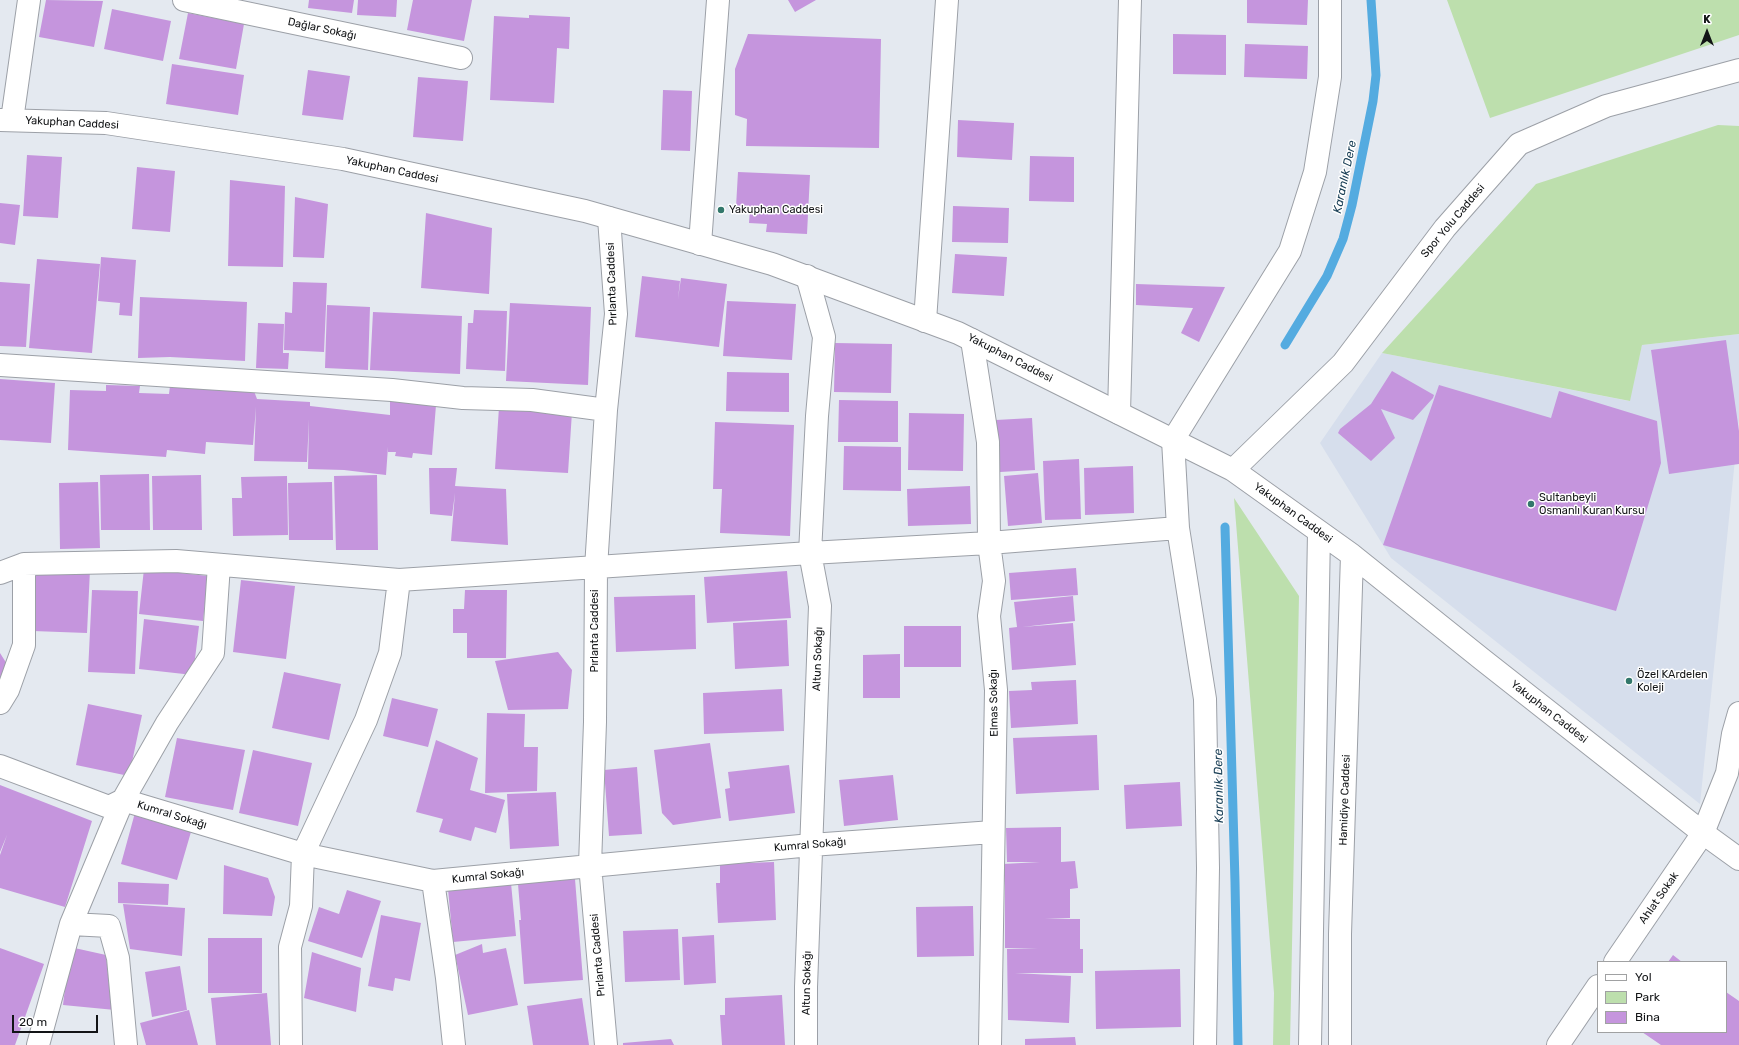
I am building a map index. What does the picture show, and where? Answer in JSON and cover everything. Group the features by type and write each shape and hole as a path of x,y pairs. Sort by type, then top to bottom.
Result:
{"street":[{"path":"6,120 29,0"},
{"name":"Dağlar Sokağı","path":"184,0 461,58"},
{"path":"700,244 718,0"},
{"path":"925,321 948,0"},
{"path":"1119,413 1130,0"},
{"path":"1205,1045 1208,868 1205,699 1178,528 1173,440 1290,251 1315,172 1330,77 1330,0"},
{"name":"Spor Yolu Caddesi","path":"1233,470 1343,362 1445,228 1519,144 1606,106 1739,70"},
{"name":"Yakuphan Caddesi","path":"6,120 106,123 343,159 585,211 772,264 958,332 1233,470 1352,555 1482,660 1703,833 1739,859"},
{"name":"Pırlanta Caddesi","path":"606,1045 590,865 595,722 596,568 606,410 616,314 609,218"},
{"name":"Altun Sokağı","path":"806,1045 806,987 820,606 810,553 816,416 824,337 807,276"},
{"name":"Elmas Sokağı","path":"972,340 988,442 989,543 994,581 989,616 996,690 990,1045"},
{"path":"0,365 392,390 463,398 532,400 606,410"},
{"path":"0,573 24,564 176,561 399,580 810,553 989,543 1178,528"},
{"path":"1310,1045 1319,532"},
{"name":"Hamidiye Caddesi","path":"1340,1045 1340,934 1352,555"},
{"path":"0,703 8,690 24,645 24,564"},
{"path":"38,1045 71,924 123,800 167,723 213,653 219,565"},
{"path":"291,1045 290,947 301,906 303,854 366,720 390,653 399,580"},
{"name":"Ahlat Sokak","path":"1616,961 1703,833 1727,773 1733,734 1739,713"},
{"name":"Kumral Sokağı","path":"0,766 109,807 123,800 303,854 433,881 811,845 993,832"},
{"path":"433,881 447,978 454,1045"},
{"path":"71,924 109,926 118,958 126,1045"},
{"path":"1558,1045 1597,987"}],"shaded area":[{"name":"Özel KArdelen Koleji","path":"1739,334 1739,420 1700,804 1391,558 1320,443 1382,353 1629,401 1642,345"}],"green space":[{"path":"1447,0 1739,0 1739,35 1490,118"},
{"path":"1718,125 1739,126 1739,334 1642,345 1630,401 1382,353 1536,184"},
{"path":"1234,498 1299,596 1290,1045 1273,1045 1274,993"}],"building":[{"path":"46,0 103,1 94,47 39,37"},
{"path":"309,0 354,0 352,13 308,8"},
{"path":"358,0 397,0 396,17 357,15"},
{"path":"413,0 472,0 464,41 407,30"},
{"path":"788,0 816,0 795,12"},
{"path":"1247,0 1308,0 1307,25 1247,23"},
{"path":"112,9 171,21 163,61 104,49"},
{"path":"188,13 244,24 236,69 179,59"},
{"path":"529,15 570,17 569,49 557,48 554,103 490,100 494,16 529,18"},
{"path":"748,34 881,39 879,148 746,146 747,119 735,115 735,69"},
{"path":"1173,34 1226,35 1226,75 1173,74"},
{"path":"1245,44 1308,46 1307,79 1244,77"},
{"path":"172,64 244,75 238,115 166,104"},
{"path":"308,70 350,76 343,120 302,115"},
{"path":"418,77 468,81 463,141 413,137"},
{"path":"663,90 692,91 690,151 661,150"},
{"path":"958,120 1014,123 1012,160 957,157"},
{"path":"27,155 62,157 58,218 23,216"},
{"path":"1030,156 1074,157 1074,202 1029,201"},
{"path":"137,167 175,171 170,232 132,229"},
{"path":"738,172 810,175 807,234 766,232 767,224 749,223 750,208 736,207"},
{"path":"230,180 285,186 283,267 228,266"},
{"path":"295,197 328,204 324,258 293,257"},
{"path":"0,203 20,205 15,245 0,243"},
{"path":"953,206 1009,208 1008,243 952,242"},
{"path":"426,213 492,228 489,294 421,288"},
{"path":"955,254 1007,257 1004,296 952,293"},
{"path":"101,257 136,260 132,316 119,315 120,303 98,301"},
{"path":"37,259 100,264 92,353 29,348"},
{"path":"642,276 680,281 678,299 681,278 727,284 719,347 635,337"},
{"path":"0,282 30,284 26,347 0,346"},
{"path":"293,282 327,283 324,352 284,350 285,312 292,313"},
{"path":"1136,284 1225,287 1199,342 1181,333 1193,308 1136,305"},
{"path":"140,297 247,302 245,361 170,357 138,358"},
{"path":"727,301 796,304 792,360 723,356"},
{"path":"510,303 591,307 588,385 506,381"},
{"path":"327,305 370,307 368,370 325,368"},
{"path":"474,310 507,311 505,371 466,369 468,323 473,323"},
{"path":"373,312 462,316 460,374 370,370"},
{"path":"258,323 284,324 283,353 289,353 288,369 256,368"},
{"path":"1726,340 1739,431 1739,464 1669,474 1651,350"},
{"path":"835,343 892,344 891,393 834,392"},
{"path":"1392,371 1434,395 1413,420 1381,409 1395,438 1371,461 1338,433 1340,429 1371,404"},
{"path":"727,372 789,373 789,412 726,411"},
{"path":"0,379 55,383 51,443 0,440"},
{"path":"106,385 140,386 139,393 169,394 170,386 254,391 257,399 310,402 310,406 390,415 390,400 436,405 432,455 413,453 412,458 395,456 396,452 388,452 388,447 386,475 344,470 308,469 309,419 307,462 254,461 256,407 253,445 206,442 205,454 167,450 166,457 68,450 70,390 106,391"},
{"path":"1439,385 1551,418 1559,391 1657,421 1661,463 1616,611 1383,545"},
{"path":"839,400 898,401 898,442 838,442"},
{"path":"499,407 572,412 568,473 495,469"},
{"path":"909,413 964,414 963,471 908,470"},
{"path":"1032,418 1035,470 1000,472 996,420"},
{"path":"715,422 794,425 790,536 720,533 722,489 713,489"},
{"path":"844,446 901,447 901,491 843,490"},
{"path":"1079,459 1081,519 1045,520 1043,461"},
{"path":"1133,466 1134,513 1085,515 1084,468"},
{"path":"429,468 457,468 455,486 506,489 508,545 451,541 455,493 452,516 430,514"},
{"path":"1038,473 1042,523 1008,526 1004,476"},
{"path":"149,474 150,530 101,530 100,475"},
{"path":"201,475 202,530 153,530 152,476"},
{"path":"377,475 378,550 336,550 334,476"},
{"path":"287,476 288,535 233,536 232,498 242,498 241,477"},
{"path":"98,482 100,548 60,549 59,483"},
{"path":"332,482 333,540 289,540 288,483"},
{"path":"970,486 971,524 908,526 907,489"},
{"path":"36,568 90,570 87,633 33,631"},
{"path":"1076,568 1078,595 1011,600 1009,573"},
{"path":"144,569 208,576 203,621 139,614"},
{"path":"787,571 791,618 707,623 704,577"},
{"path":"241,580 295,586 286,659 233,652"},
{"path":"92,590 138,591 135,674 88,672"},
{"path":"465,590 507,590 506,658 467,658 467,633 453,633 453,609 464,609"},
{"path":"695,595 696,649 616,652 614,597"},
{"path":"1073,596 1075,621 1022,627 1073,623 1076,665 1012,670 1009,628 1017,627 1014,602"},
{"path":"144,619 199,626 193,675 139,669"},
{"path":"787,620 789,666 735,669 733,623"},
{"path":"904,626 961,626 961,667 904,667"},
{"path":"558,652 572,670 568,709 508,710 495,661"},
{"path":"0,653 12,672 0,679"},
{"path":"900,654 900,698 863,698 863,655"},
{"path":"284,672 341,684 329,740 272,728"},
{"path":"1076,680 1078,724 1011,728 1009,691 1032,690 1031,682"},
{"path":"782,689 784,731 704,734 703,693"},
{"path":"392,698 438,709 428,747 383,736"},
{"path":"88,704 142,715 129,776 76,765"},
{"path":"487,713 525,714 524,747 538,747 537,791 485,793"},
{"path":"1097,735 1099,790 1016,794 1013,738"},
{"path":"177,738 245,750 233,810 165,797"},
{"path":"436,740 478,758 470,790 505,800 496,833 475,827 471,841 439,832 443,819 416,812"},
{"path":"710,743 721,818 673,825 662,813 654,750"},
{"path":"253,750 312,763 298,826 239,813"},
{"path":"789,765 795,813 729,821 725,789 730,788 728,772"},
{"path":"637,767 642,834 609,836 604,770"},
{"path":"893,775 898,820 844,826 839,780"},
{"path":"1180,782 1182,826 1126,829 1124,785"},
{"path":"0,785 92,821 65,907 0,888 0,855 7,835 0,852"},
{"path":"556,792 559,846 510,849 507,794"},
{"path":"136,809 193,825 177,880 121,864"},
{"path":"1061,827 1061,862 1075,861 1078,888 1070,889 1070,918 1045,919 1080,919 1080,949 1083,949 1083,973 1015,973 1071,976 1069,1023 1008,1020 1007,949 1038,949 1005,948 1005,886 1003,864 1040,862 1007,862 1006,828"},
{"path":"774,862 776,920 718,923 716,883 720,883 720,864"},
{"path":"224,865 268,878 275,897 272,916 223,914"},
{"path":"575,879 583,980 524,984 518,884"},
{"path":"118,882 169,884 168,905 118,903"},
{"path":"511,883 516,936 453,942 448,889"},
{"path":"347,890 381,901 362,958 308,941 319,907 339,914"},
{"path":"123,904 185,908 182,956 130,949"},
{"path":"973,906 974,956 917,957 916,907"},
{"path":"381,915 421,923 410,981 395,978 393,991 368,986"},
{"path":"678,929 680,980 625,982 623,931"},
{"path":"714,935 716,983 684,985 682,937"},
{"path":"208,938 262,938 262,993 208,993"},
{"path":"482,944 483,953 506,948 518,1005 468,1015 455,955"},
{"path":"70,947 106,955 109,984 114,990 115,1010 63,1005"},
{"path":"0,948 44,964 15,1045 0,1045"},
{"path":"312,952 361,968 356,1012 304,998"},
{"path":"1673,955 1681,961 1669,961"},
{"path":"180,966 187,1010 152,1017 145,972"},
{"path":"1180,969 1181,1027 1096,1029 1095,971"},
{"path":"267,993 271,1045 216,1045 211,998"},
{"path":"1727,993 1739,1001 1739,1045 1661,1045 1643,1033 1727,1033"},
{"path":"782,995 785,1045 722,1045 720,1015 725,1015 725,998"},
{"path":"582,998 589,1045 533,1045 527,1006"},
{"path":"189,1010 198,1045 146,1045 140,1023"},
{"path":"1075,1037 1076,1045 1025,1045 1025,1039"},
{"path":"671,1039 674,1045 623,1045 623,1043"}],"waterway":[{"name":"Karanlık Dere","path":"1285,345 1327,276 1343,239 1352,205 1373,101 1376,75 1371,0"},
{"name":"Karanlık Dere","path":"1225,527 1238,1045"}],"place":[{"name":"Yakuphan Caddesi","path":"721,210"},
{"name":"Sultanbeyli Osmanlı Kuran Kursu","path":"1531,504"},
{"name":"Özel KArdelen Koleji","path":"1629,681"}]}
